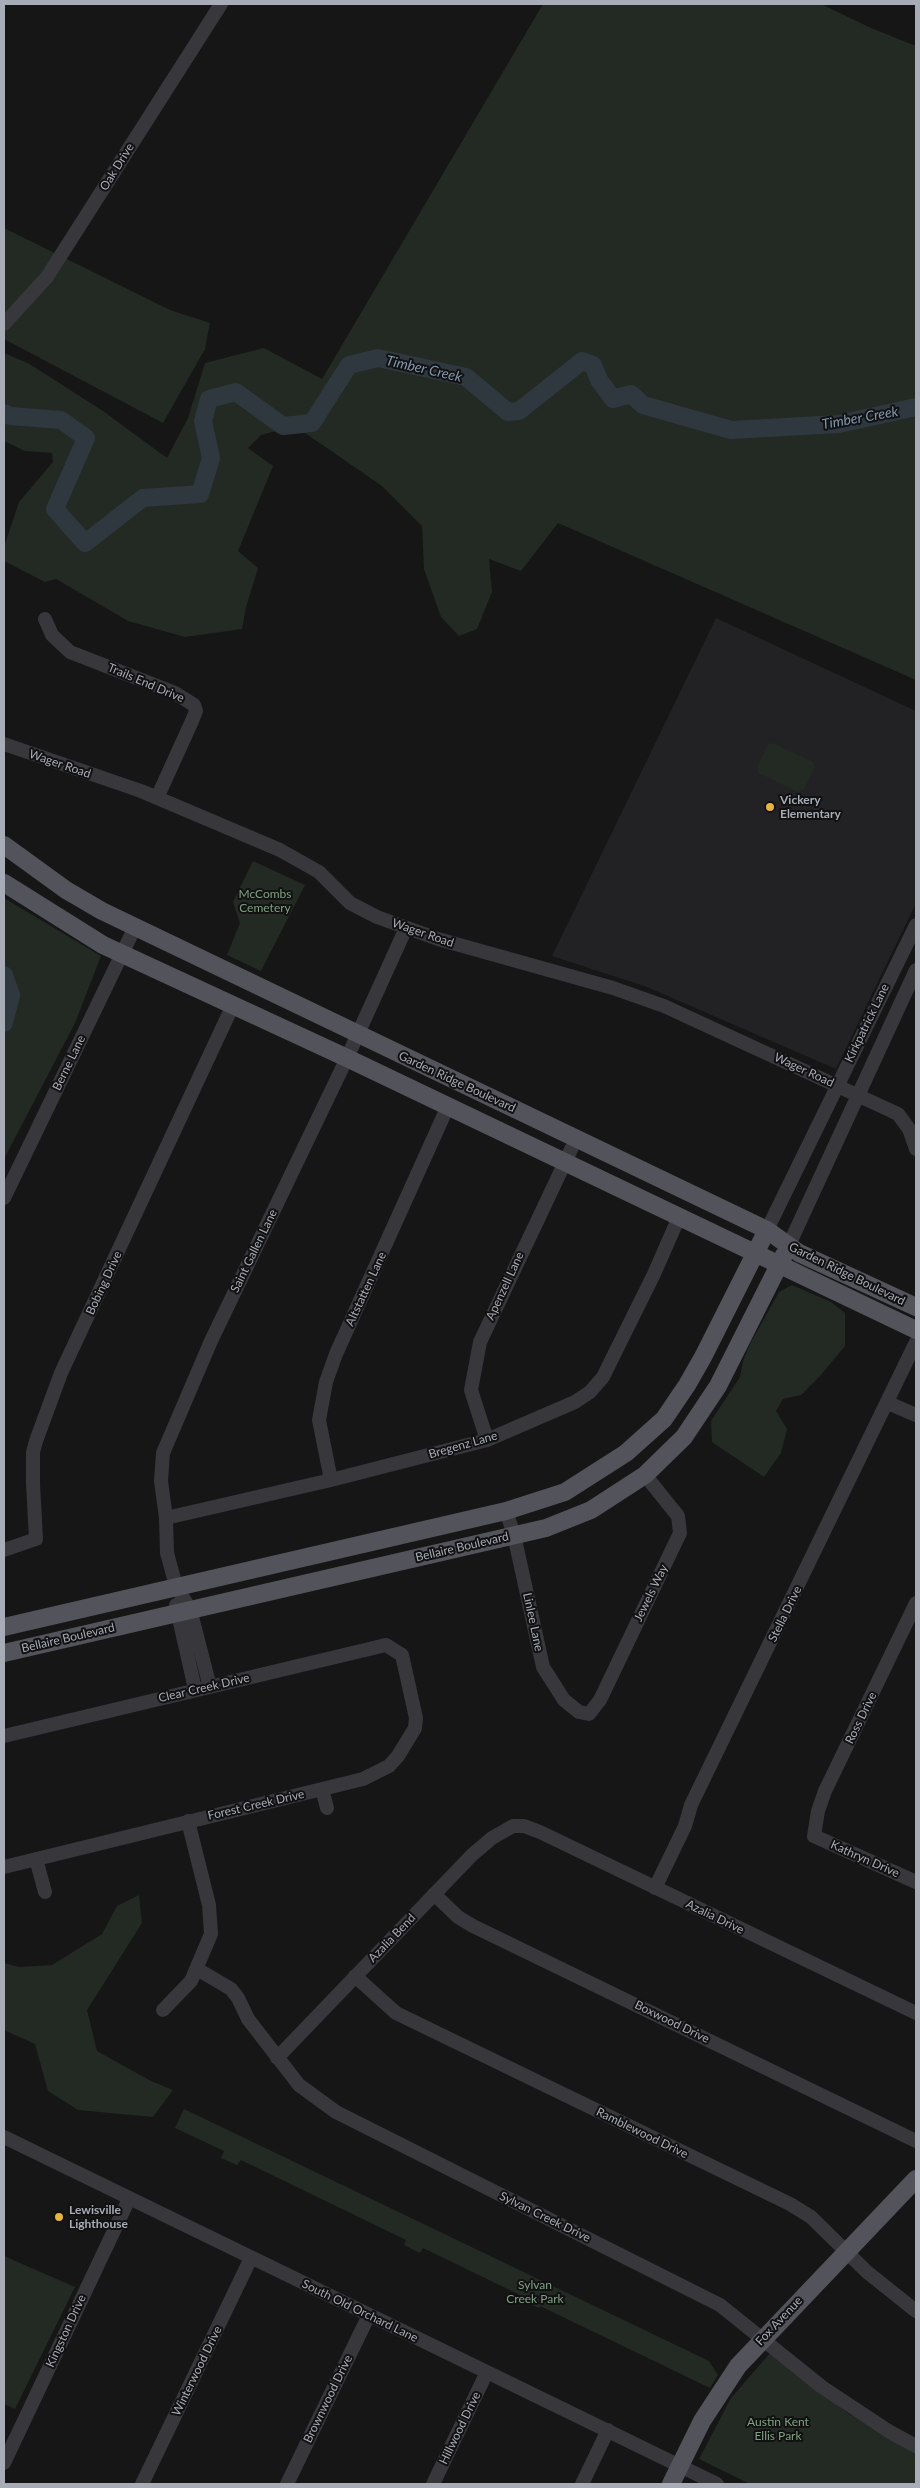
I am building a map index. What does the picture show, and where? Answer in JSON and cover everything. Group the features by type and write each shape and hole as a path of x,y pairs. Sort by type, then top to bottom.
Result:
{"main road":[{"name":"Garden Ridge Boulevard","path":"4,845 66,890 102,911 357,1035 767,1230 788,1247 916,1307"},
{"name":"Garden Ridge Boulevard","path":"4,883 83,934 121,954 347,1058 916,1330"},
{"name":"Bellaire Boulevard","path":"4,1627 506,1511 543,1500 572,1488 626,1453 655,1429 687,1385 767,1230"},
{"name":"Bellaire Boulevard","path":"4,1653 546,1528 591,1510 645,1475 684,1437 718,1386 788,1247"},
{"name":"Fox Avenue","path":"671,2484 702,2420 725,2384 763,2338 916,2179"}],"street":[{"name":"Oak Drive","path":"4,324 47,277 221,4"},
{"name":"Trails End Drive","path":"45,619 52,635 70,652 175,693 194,705 196,711 157,798"},
{"name":"Wager Road","path":"4,744 157,798 280,850 319,872 350,903 377,917 438,940 613,988 664,1006 898,1114 909,1129 916,1149"},
{"name":"Kirkpatrick Lane","path":"767,1230 836,1085 916,925"},
{"name":"Berne Lane","path":"4,1198 135,927"},
{"name":"Saint Gallen Lane","path":"183,1611 167,1552 166,1518 161,1481 163,1453 211,1341 347,1058 406,928"},
{"name":"Kirkpatrick Lane","path":"788,1247 916,970"},
{"name":"Bobing Drive","path":"4,1550 36,1539 33,1452 39,1432 61,1373 232,1005"},
{"name":"Altstatten Lane","path":"331,1480 319,1420 326,1382 336,1354 448,1106"},
{"name":"Apenzell Lane","path":"487,1440 472,1390 480,1342 490,1315 576,1139"},
{"name":"Bregenz Lane","path":"166,1518 331,1480 487,1440 575,1402 590,1392 603,1377 654,1274 679,1218"},
{"name":"Stella Drive","path":"655,1888 685,1826 691,1805 916,1342"},
{"path":"888,1403 916,1415"},
{"name":"Jewels Way","path":"589,1714 600,1700 680,1533 678,1516 645,1475"},
{"name":"Linlee Lane","path":"506,1511 514,1535 543,1667 564,1700 579,1712 589,1714"},
{"name":"Ross Drive","path":"814,1836 818,1811 825,1791 916,1604"},
{"path":"183,1611 210,1687"},
{"path":"183,1611 195,1689"},
{"name":"Clear Creek Drive","path":"4,1736 373,1646 386,1644 402,1655"},
{"name":"Forest Creek Drive","path":"4,1866 363,1779 388,1766 407,1744 416,1718 402,1655"},
{"path":"322,1789 327,1808"},
{"path":"163,2010 191,1980 211,1934 211,1923 188,1821"},
{"name":"Azalia Drive","path":"513,1826 524,1826 540,1832 916,2013"},
{"name":"Azalia Bend","path":"277,2058 472,1855 492,1838 513,1826"},
{"name":"Kathryn Drive","path":"814,1836 916,1882"},
{"path":"36,1859 45,1892"},
{"name":"Boxwood Drive","path":"434,1894 458,1917 473,1926 916,2141"},
{"name":"Sylvan Creek Drive","path":"197,1968 231,1989 238,1998 248,2019 299,2085 336,2112 722,2305 763,2338 787,2361 822,2387 890,2432 916,2446"},
{"name":"Ramblewood Drive","path":"354,1976 396,2013 790,2204 811,2217 867,2272 916,2311"},
{"name":"South Old Orchard Lane","path":"4,2137 717,2484"},
{"name":"Kingston Drive","path":"4,2463 129,2199"},
{"name":"Winterwood Drive","path":"142,2484 251,2258"},
{"name":"Brownwood Drive","path":"287,2484 368,2314"},
{"name":"Hillwood Drive","path":"434,2484 487,2372"},
{"path":"582,2484 608,2430"}],"shaded area":[{"name":"Vickery Elementary","path":"716,618 916,711 916,903 836,1069 647,987 552,956"}],"green space":[{"path":"543,4 821,4 871,28 916,46 916,680 558,523 521,571 489,559 492,592 477,629 459,636 441,617 424,569 422,526 382,486 295,426 261,435 248,448 273,466 238,551 258,568 246,607 242,629 185,637 128,621 56,579 45,582 4,561 4,547 19,502 53,462 52,453 25,451 4,441 4,353 28,363 103,411 167,458 188,418 205,363 264,348 322,379"},
{"path":"4,228 170,310 210,323 205,349 163,423 4,339"},
{"path":"773,743 813,762 815,767 804,789 798,792 758,773 757,767 768,744"},
{"name":"McCombs Cemetery","path":"253,861 305,885 261,971 227,955 240,923 233,902"},
{"path":"4,898 101,956 75,1023 4,1159"},
{"path":"792,1285 831,1302 845,1313 845,1346 801,1395 783,1399 776,1411 787,1429 781,1453 764,1477 712,1442 711,1421 740,1377 743,1361 750,1344 779,1292"},
{"path":"139,1895 142,1923 87,2010 97,2051 151,2081 173,2090 153,2117 78,2110 48,2091 35,2044 4,2030 4,1963 19,1967 52,1965 102,1934 117,1906"},
{"name":"Sylvan Creek Park","path":"184,2109 709,2361 718,2375 710,2388 540,2306 539,2308 520,2300 522,2296 423,2248 420,2253 404,2245 406,2240 241,2160 237,2165 221,2158 224,2151 175,2128"},
{"path":"4,2256 75,2287 15,2409 4,2404"},
{"name":"Austin Kent Ellis Park","path":"771,2352 849,2414 916,2451 916,2484 750,2484 699,2459 731,2398"}],"waterway":[{"name":"Timber Creek","path":"4,413 10,416 61,420 86,438 55,509 85,543 143,498 200,494 211,458 203,421 209,399 236,392 283,426 312,423 349,365 378,358 466,377 508,412 519,411 582,361 593,365 599,380 613,399 631,394 643,405 731,430 839,424 916,407"},
{"name":"Timber Creek","path":"4,975 11,995 4,1023"}],"place":[{"name":"Vickery Elementary","path":"770,807"},
{"name":"Lewisville Lighthouse","path":"59,2217"}]}
